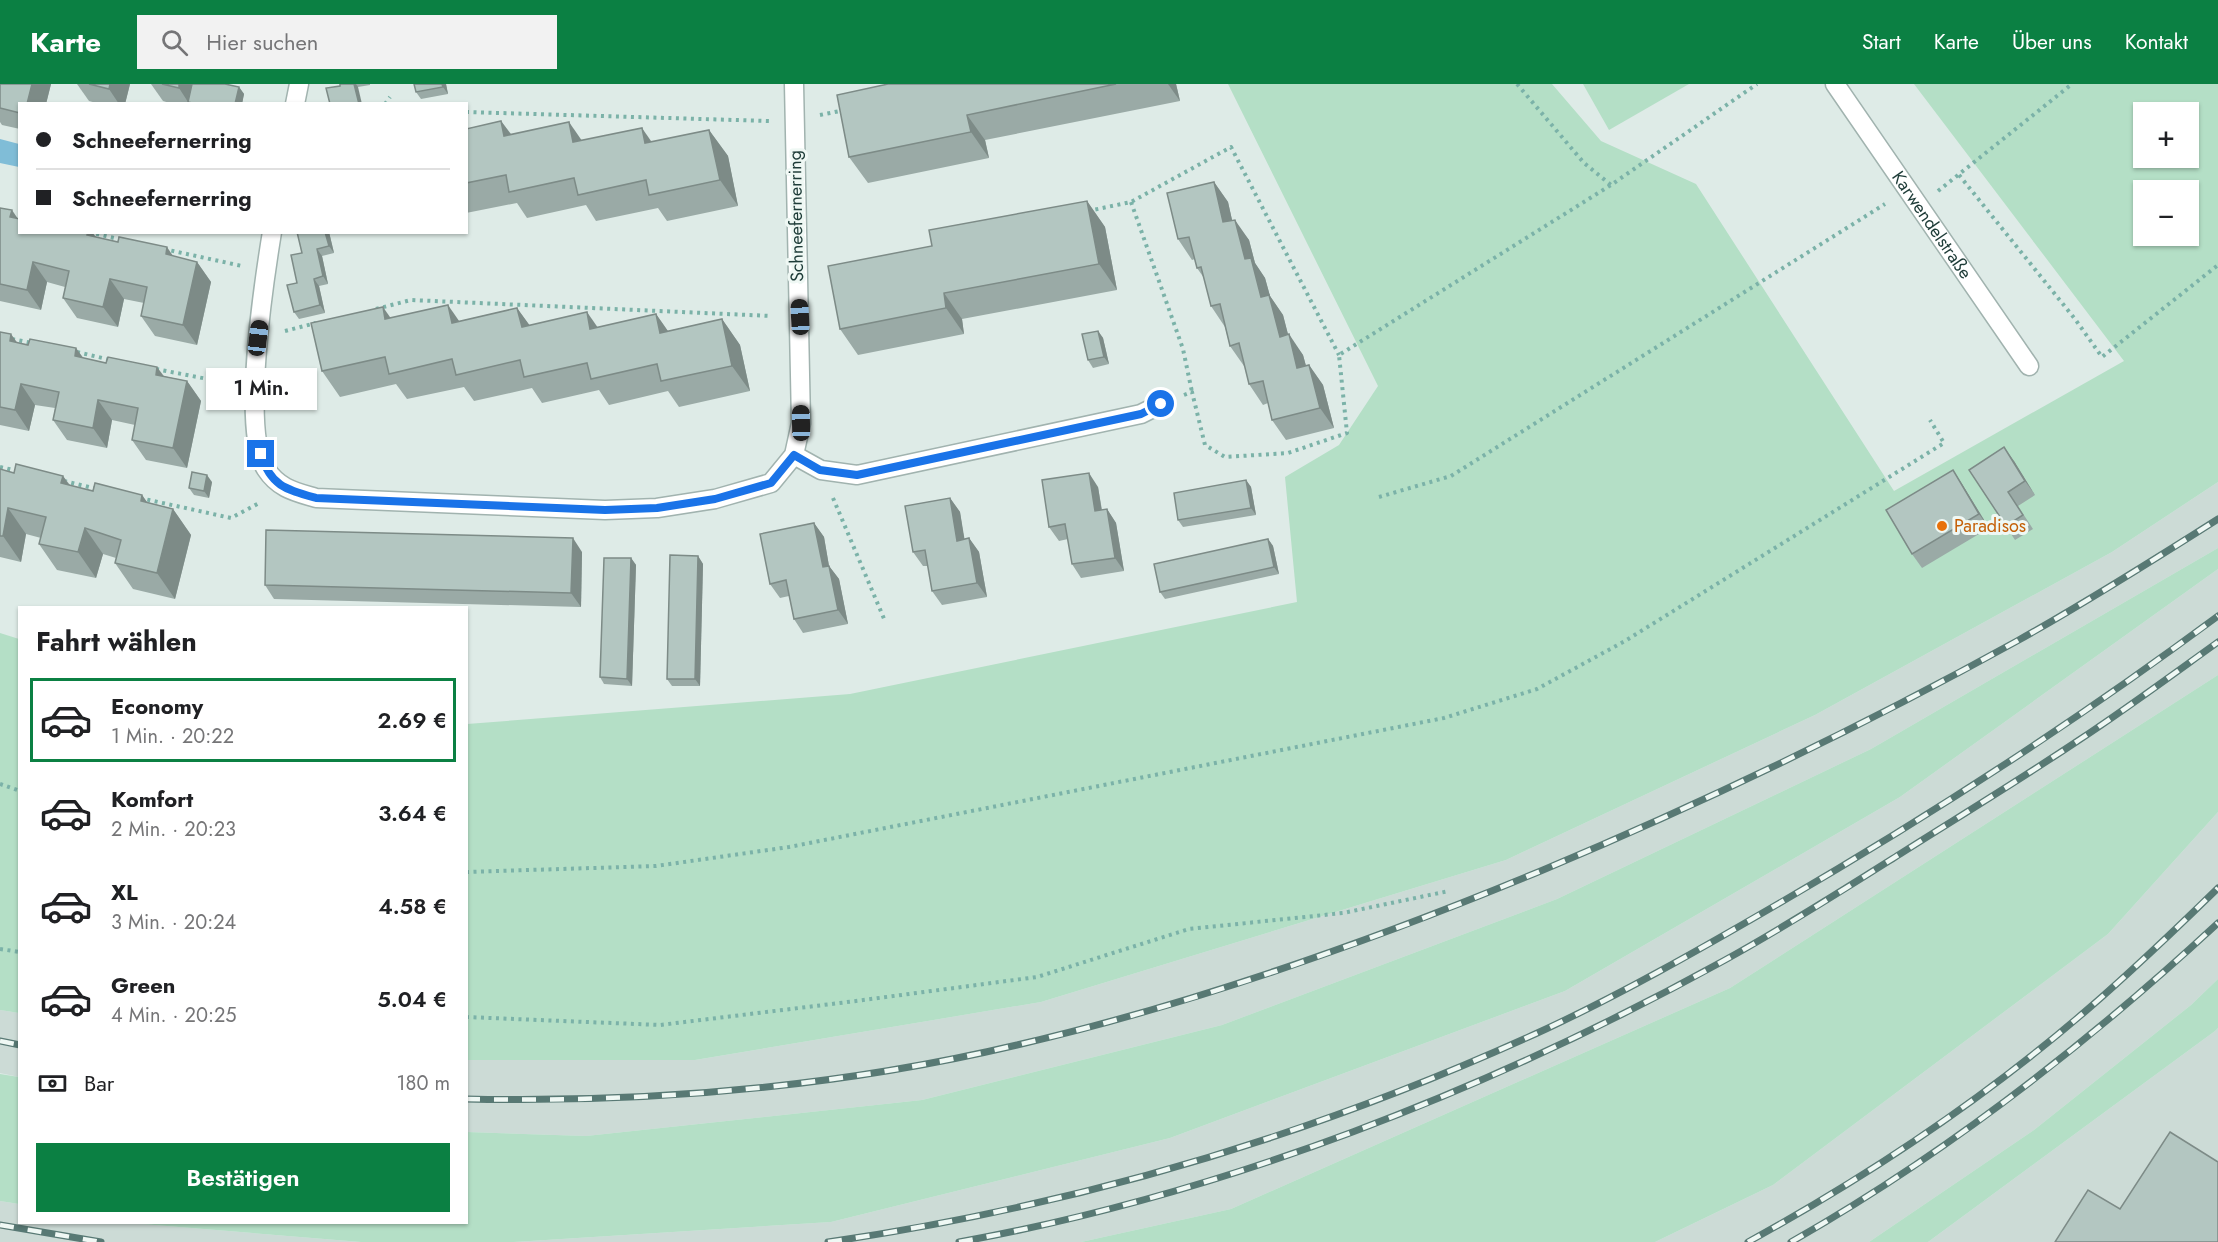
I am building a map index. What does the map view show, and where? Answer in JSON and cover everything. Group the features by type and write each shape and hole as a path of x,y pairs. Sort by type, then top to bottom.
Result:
{"street":[{"path":"295,102 299,84"},
{"name":"Schneefernerring","path":"286,490 328,499 605,510 657,508 715,499 771,483 794,455 801,423 794,84"},
{"name":"Karwendelstraße","path":"1835,84 2029,366"},
{"path":"272,234 258,338 255,389 257,440 265,469 286,490"},
{"path":"794,455 820,470 857,475 1141,414 1161,404"}],"path":[{"path":"1517,84 1584,163 1611,185"},
{"path":"1339,355 1611,185 1757,84"},
{"path":"1919,206 2072,84"},
{"path":"386,102 390,97"},
{"path":"468,112 794,122 850,108"},
{"path":"1085,212 1131,202 1231,147 1339,355 1347,434 1287,453 1225,457 1205,445 1191,392 1183,349 1131,202"},
{"path":"1959,174 2075,319 2102,357 2218,265"},
{"path":"1379,497 1450,476 1908,190"},
{"path":"98,234 133,242"},
{"path":"155,247 266,272"},
{"path":"367,311 411,300 800,317"},
{"path":"258,338 324,321"},
{"path":"12,339 34,344"},
{"path":"69,351 115,360"},
{"path":"149,368 255,389"},
{"path":"1161,404 1191,392"},
{"path":"468,872 656,866 789,848 1444,718 1537,689 1625,641 1944,443 1930,420"},
{"path":"0,467 23,472"},
{"path":"820,470 885,621"},
{"path":"58,480 104,490"},
{"path":"138,498 231,518 286,490"},
{"path":"0,784 18,790"},
{"path":"468,1017 660,1025 856,1001 1037,977 1189,929 1343,913 1449,891"},
{"path":"0,949 18,952"}],"shaded area":[{"path":"2218,482 2218,548 1871,749 1557,899 1222,1025 922,1100 586,1136 468,1132 468,1060 695,1060 1041,1002 1506,860 1815,715 2112,552"},
{"path":"2218,569 2218,675 1730,988 1231,1209 1081,1242 514,1242 831,1222 1170,1138 1565,991 1900,797"},
{"path":"2218,812 2218,979 2191,1005 2034,1130 1869,1242 1655,1242 1773,1185 2108,934"},
{"path":"0,1010 18,1013 18,1077 0,1073"},
{"path":"2218,1028 2218,1242 1928,1242 2215,1031"},
{"path":"0,1201 18,1204 18,1224 142,1224 361,1242 0,1242"}],"green space":[{"path":"1228,84 1552,84 1601,141 1696,184 1894,491 2124,361 1914,84 2218,84 2218,482 2112,552 1815,715 1506,860 1041,1002 695,1060 468,1060 468,724 850,694 1297,602 1285,477 1339,445 1378,386"},
{"path":"1583,84 1689,84 1609,130"},
{"path":"2218,548 2218,569 1900,797 1565,991 1170,1138 831,1222 514,1242 361,1242 142,1224 468,1224 468,1132 586,1136 922,1100 1222,1025 1557,899 1871,749"},
{"path":"0,633 18,639 18,1013 0,1010"},
{"path":"2218,675 2218,812 2108,934 1773,1185 1655,1242 1081,1242 1231,1209 1730,988"},
{"path":"2218,979 2218,1028 2215,1031 1928,1242 1869,1242 2034,1130 2191,1005"},
{"path":"0,1074 18,1077 18,1204 0,1201"}],"water":[{"path":"0,139 18,144 18,167 0,163"}],"building":[{"path":"0,84 32,84 28,102 18,102 18,112 0,108"},
{"path":"89,84 110,84 109,89"},
{"path":"162,84 179,84 179,88"},
{"path":"192,84 225,84 239,87 235,102 188,102"},
{"path":"340,84 354,84 358,102 330,102 326,88 340,86"},
{"path":"414,84 442,84 443,87 416,92"},
{"path":"888,84 1116,84 967,115 971,132 849,157 837,95"},
{"path":"501,121 504,136 569,122 573,142 642,128 645,143 709,130 720,180 649,195 646,180 578,195 574,178 509,192 506,175 468,183 468,129"},
{"path":"1214,182 1223,222 1235,220 1245,259 1251,258 1261,297 1269,295 1280,337 1289,334 1297,368 1309,365 1320,408 1272,420 1263,381 1249,384 1239,343 1230,346 1220,304 1211,306 1201,267 1197,268 1189,237 1178,239 1167,193"},
{"path":"1087,201 1099,264 944,293 946,308 840,329 828,266 932,246 929,230"},
{"path":"0,208 12,210 10,217 18,219 18,234 87,234 118,242 119,237 167,247 166,254 197,262 183,325 141,316 147,287 110,279 103,307 63,298 69,271 33,262 27,290 0,284"},
{"path":"297,234 326,234 329,246 317,249 323,276 314,279 320,305 294,312 287,285 297,283 291,255 302,253"},
{"path":"448,305 452,323 517,308 522,327 587,312 590,329 656,314 660,333 722,319 732,366 661,381 657,364 591,379 587,363 524,377 520,360 456,375 452,359 389,374 385,357 322,371 311,323 383,307 385,319"},
{"path":"1098,331 1104,357 1088,360 1082,334"},
{"path":"0,332 11,334 10,341 28,345 30,339 76,348 75,356 106,363 108,357 157,367 156,375 187,381 173,448 132,440 138,408 98,400 93,428 53,420 59,392 21,384 15,410 0,407"},
{"path":"2004,447 2025,481 2008,492 2023,515 2006,526 1969,470"},
{"path":"16,464 63,476 61,483 93,491 95,483 142,495 141,501 173,509 157,573 115,563 121,540 85,528 78,552 39,544 46,517 8,508 3,536 0,536 0,469 14,473"},
{"name":"Paradisos","path":"1953,470 1979,514 1912,554 1886,510"},
{"path":"192,472 207,475 204,491 189,488"},
{"path":"1089,473 1095,511 1107,509 1115,558 1072,564 1065,524 1049,527 1042,480"},
{"path":"1246,480 1251,508 1178,520 1174,493"},
{"path":"950,498 957,541 969,538 977,583 932,591 925,550 913,552 905,506"},
{"path":"814,523 823,567 829,566 838,610 794,619 786,580 770,584 760,534"},
{"path":"266,530 573,538 571,593 265,585"},
{"path":"1268,539 1274,567 1160,592 1154,564"},
{"path":"670,555 698,556 695,679 667,679"},
{"path":"604,558 631,558 627,679 600,677"},
{"path":"2170,1132 2218,1162 2218,1242 2055,1242 2088,1190 2120,1209"}],"railway":[{"path":"468,1099 535,1100 674,1095 813,1082 950,1060 1017,1045 1152,1010 1218,990 1349,945 1479,896 1664,817 1783,762 2017,641 2218,519"},
{"path":"828,1242 921,1227 1013,1208 1194,1161 1372,1102 1546,1029 1688,956 1886,840 2054,732 2218,616"},
{"path":"959,1242 1058,1221 1157,1196 1256,1166 1353,1132 1449,1094 1543,1052 1725,960 1792,921 2057,755 2218,642"},
{"path":"1748,1242 1881,1163 2008,1074 2105,994 2218,888"},
{"path":"1791,1242 1905,1172 2014,1095 2118,1012 2218,923"},
{"path":"0,1041 18,1045"},
{"path":"0,1225 101,1242"}],"place":[{"name":"Paradisos","path":"1942,526"}],"route":[{"path":"261,454 265,469 286,490 316,498 605,510 657,508 715,499 771,483 794,455 820,470 857,475 1141,414 1161,404"}]}
